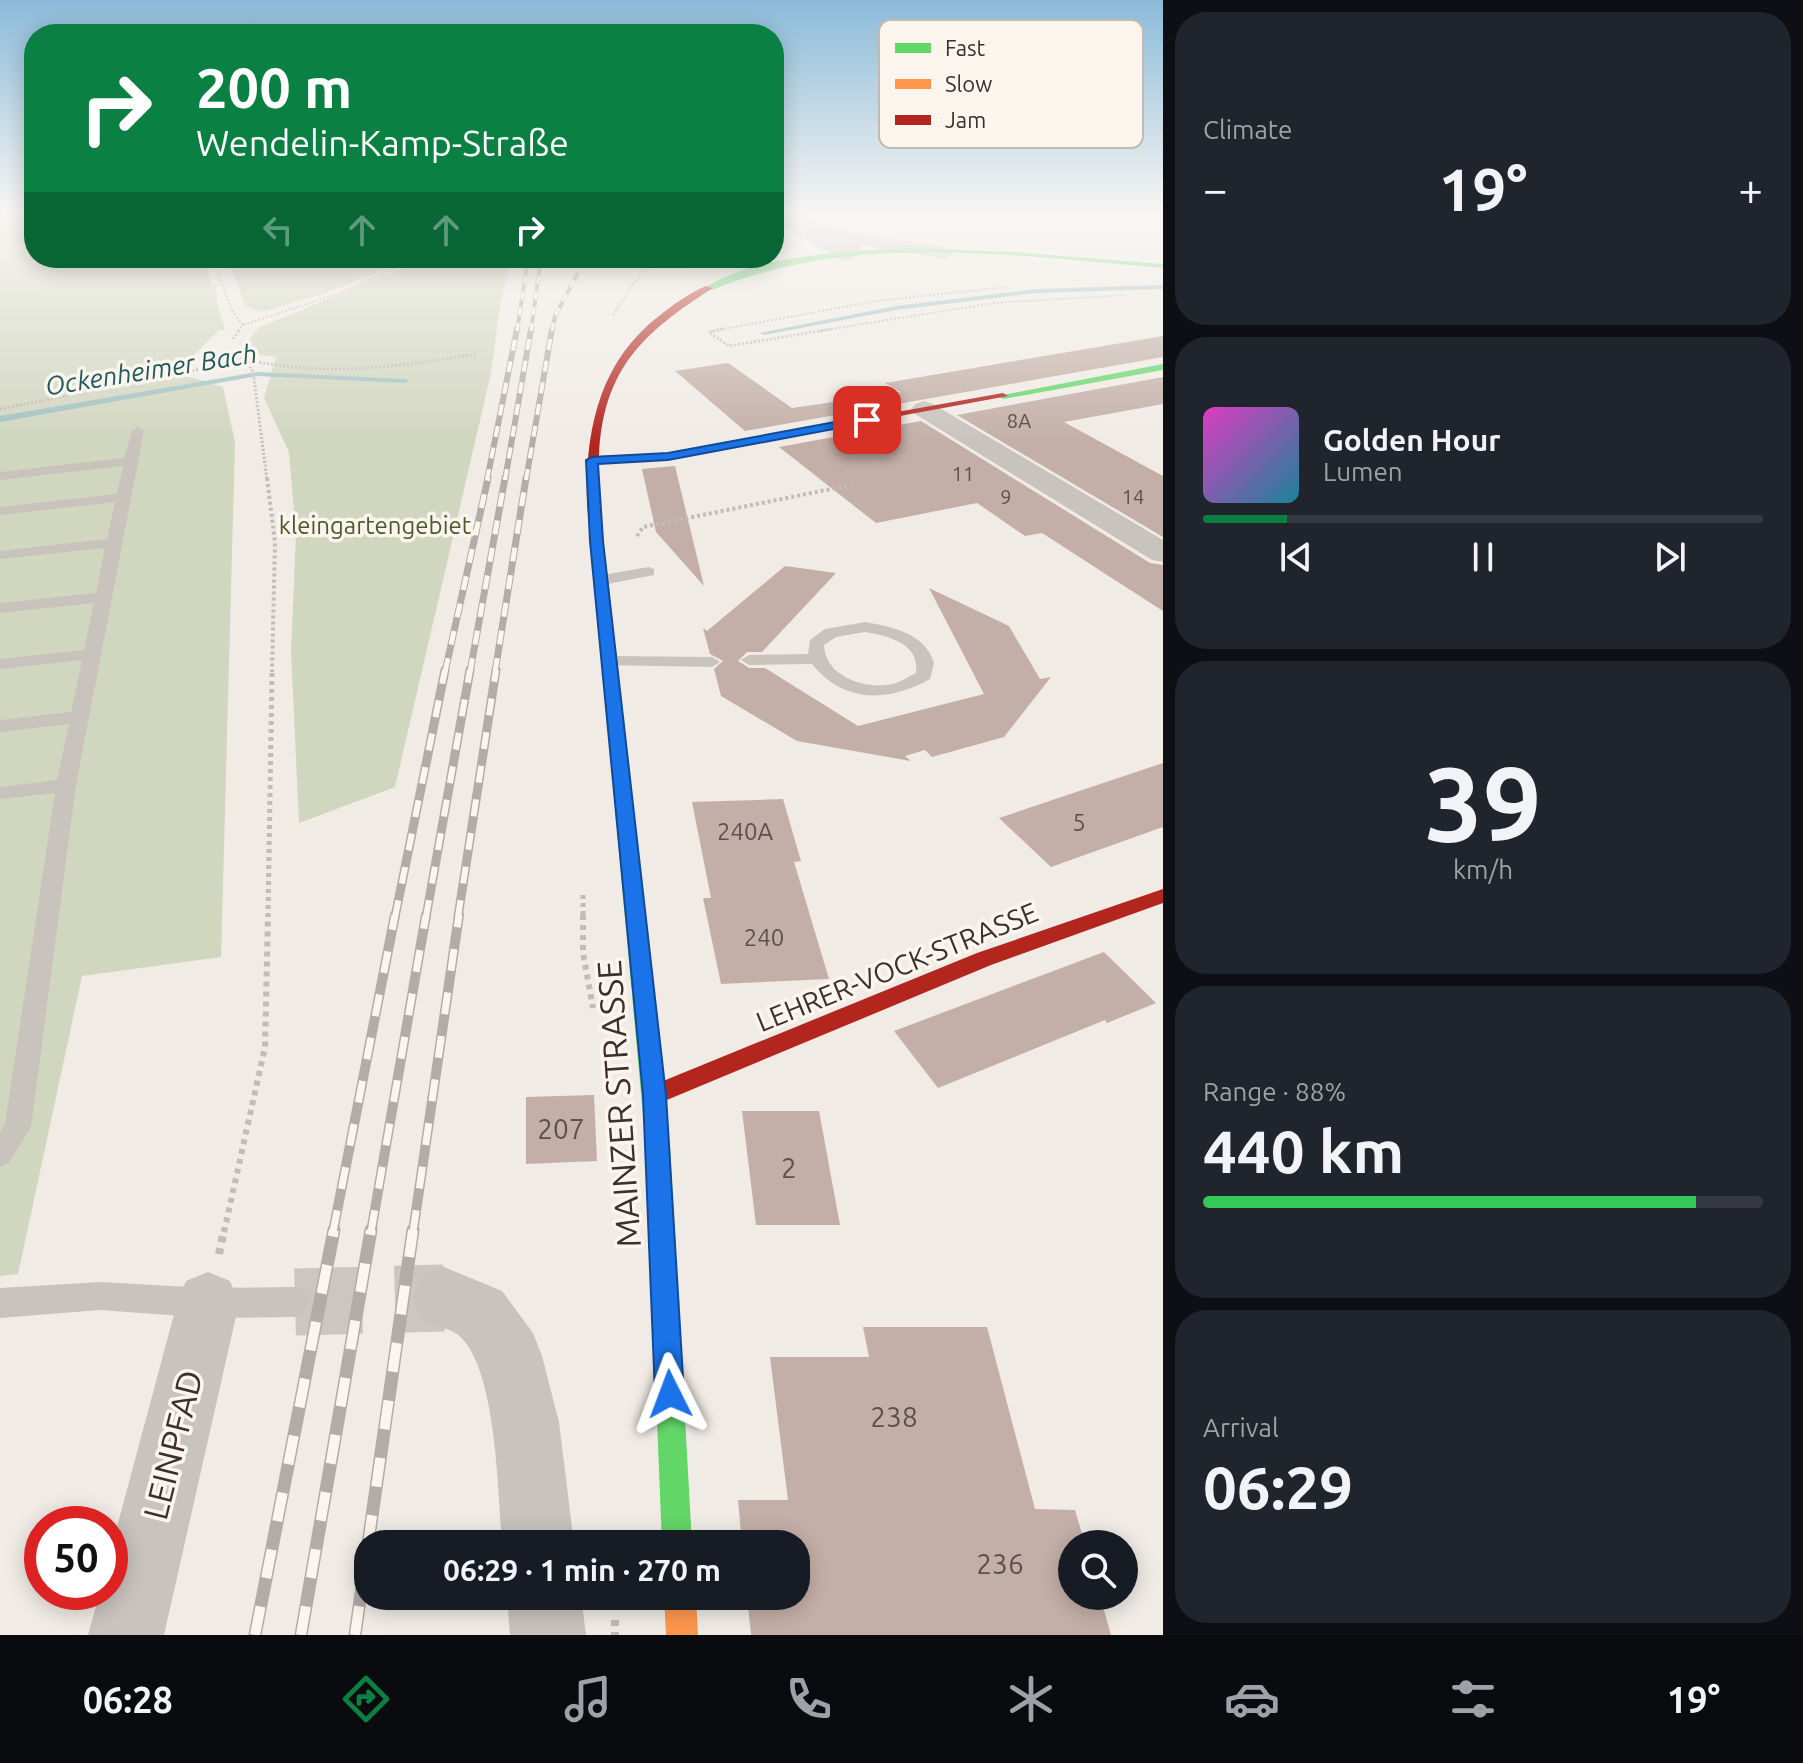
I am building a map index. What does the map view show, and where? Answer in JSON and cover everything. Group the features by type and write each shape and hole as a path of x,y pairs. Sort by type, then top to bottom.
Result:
{"main road":[{"name":"MAINZER STRASSE","path":"676,1530 654,1095 609,661 592,460 593,430 605,392 630,348 655,321 703,290"},
{"path":"592,460 668,456 1159,370"},
{"name":"LEHRER-VOCK-STRASSE","path":"654,1095 984,959 1163,896"},
{"path":"681,1610 682,1635"}],"street":[{"path":"924,409 1163,553"},
{"path":"444,1298 480,1313 510,1356 525,1422 537,1530"},
{"name":"LEINPFAD","path":"126,1635 208,1303"},
{"path":"545,1610 548,1635"}],"lane":[{"path":"0,1155 18,1127 66,785 138,431"},
{"path":"0,476 130,461"},
{"path":"0,511 123,497"},
{"path":"0,555 114,543"},
{"path":"602,580 649,572"},
{"path":"0,608 103,597"},
{"path":"749,660 814,659 832,678 847,685 875,690 901,688 915,683 924,675 927,665 915,644 901,636 865,627 839,630 819,639 813,648 814,659"},
{"path":"0,664 92,654"},
{"path":"609,661 712,662"},
{"path":"0,726 79,717"},
{"path":"0,793 66,785"},
{"path":"0,1303 100,1296 208,1303 295,1302"}],"path":[{"path":"225,290 233,312 243,325"},
{"path":"233,339 243,325 346,290"},
{"path":"974,290 877,301 709,332 729,346 994,303 1133,295"},
{"path":"232,356 318,370 389,369 476,354"},
{"path":"208,1303 265,1047 275,542 254,379 252,369 245,360"},
{"path":"0,409 245,360"},
{"path":"636,537 643,527 856,484"}],"green space":[{"path":"0,290 216,290 225,330 219,330 176,373 223,387 235,442 221,957 82,976 18,1274 0,1276"},
{"path":"239,290 333,290 261,312 245,306"},
{"name":"kleingartengebiet","path":"349,290 504,290 491,373 395,787 299,823 291,651 296,534 289,452 264,398 276,357 238,352 260,327"}],"building":[{"path":"1163,336 1163,357 745,431 675,371 728,363 792,408 901,392 885,383"},
{"path":"1163,377 1163,404 1064,422 1163,476 1163,537 957,415"},
{"path":"921,421 1150,563 1163,565 1163,611 1042,533 1025,536 977,503 876,523 779,447"},
{"path":"675,466 704,586 656,532 642,469"},
{"path":"785,566 836,573 762,652 747,652 738,661 749,668 765,668 858,726 984,694 929,588 1009,626 1040,679 1051,677 1004,737 932,757 925,750 905,756 911,761 797,741 721,696 714,669 723,661 710,654 703,628 707,631"},
{"path":"1163,763 1163,827 1051,867 999,818"},
{"path":"783,799 801,861 794,862 829,979 721,984 703,898 711,898 692,802"},
{"path":"1104,952 1156,1003 1107,1023 1105,1020 938,1088 894,1031"},
{"path":"594,1095 597,1161 526,1164 526,1097"},
{"path":"742,1111 819,1111 840,1225 756,1225"},
{"path":"863,1327 987,1327 1035,1509 1075,1510 1081,1530 1058,1530 1058,1610 1104,1610 1111,1635 751,1635 748,1610 810,1610 810,1530 741,1530 738,1500 788,1500 770,1357 869,1357"}],"waterway":[{"name":"Ockenheimer Bach","path":"764,333 896,308 1059,290"},
{"name":"Ockenheimer Bach","path":"0,419 258,374 405,381"}],"tunnel":[{"path":"295,1302 444,1298"}],"railway":[{"path":"517,331 523,290"},
{"path":"531,331 537,290"},
{"path":"552,331 555,316 569,290"},
{"path":"487,480 517,329"},
{"path":"505,480 531,329"},
{"path":"526,480 552,329"},
{"path":"445,672 488,478"},
{"path":"470,672 505,478"},
{"path":"495,672 526,478"},
{"path":"395,917 445,670"},
{"path":"426,917 470,670"},
{"path":"458,917 496,670"},
{"path":"333,1232 395,915"},
{"path":"371,1232 426,915"},
{"path":"413,1232 459,915"},
{"path":"255,1635 334,1230"},
{"path":"301,1635 371,1230"},
{"path":"370,1530 413,1230"},
{"path":"355,1635 359,1610"}],"traffic: fast":[{"path":"1003,396 1163,367"},
{"path":"621,775 658,1148 676,1530"}],"traffic: slow":[{"path":"681,1610 682,1635"}],"traffic: jam":[{"path":"621,775 593,503 593,447 605,394 631,348 649,328 704,290"},
{"path":"592,460 668,456 1003,396"},
{"path":"654,1095 984,959 1163,896"}],"route":[{"path":"670,1394 654,1095 597,541 592,460 668,456 867,420"}]}
